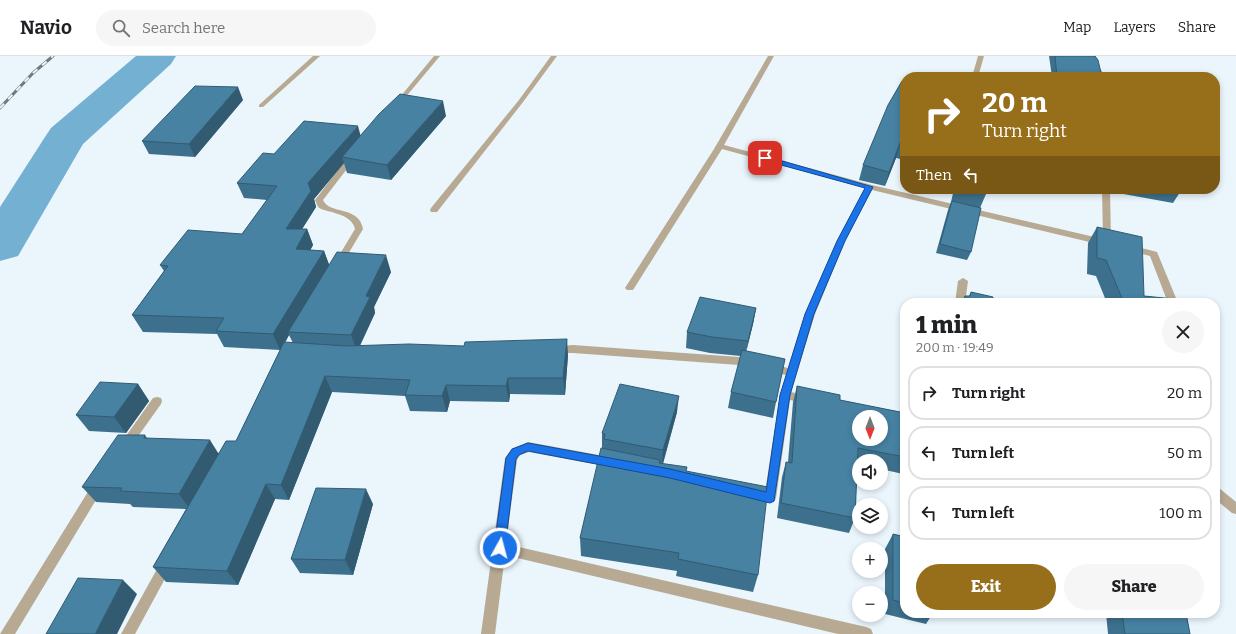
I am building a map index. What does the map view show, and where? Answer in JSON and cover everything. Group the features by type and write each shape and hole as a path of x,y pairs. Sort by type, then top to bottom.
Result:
{"street":[{"path":"261,106 317,56"},
{"path":"392,110 437,56"},
{"path":"434,210 492,138 554,56"},
{"path":"630,288 720,146 771,56"},
{"path":"976,72 981,56"},
{"path":"1088,56 1099,72"},
{"path":"720,146 870,187 1154,254 1171,298"},
{"path":"332,275 359,229 358,223 351,216 324,207 321,205 319,200 362,147"},
{"path":"739,490 770,498 785,395 810,314 841,241 870,187"},
{"path":"1107,194 1114,244"},
{"path":"961,298 963,281"},
{"path":"543,350 573,349 739,361 792,373"},
{"path":"785,395 815,401"},
{"path":"119,455 157,401"},
{"path":"488,634 511,458 516,452 528,447 618,464"},
{"path":"7,634 106,473"},
{"path":"1220,496 1231,505"},
{"path":"1220,500 1231,505"},
{"path":"500,548 866,634"},
{"path":"128,634 174,552"}],"building":[{"path":"1055,56 1095,56 1098,60 1101,72 1057,72"},
{"path":"900,84 900,143 889,172 863,165 888,105"},
{"path":"195,86 238,87 189,144 142,141"},
{"path":"400,94 443,101 387,165 342,157 379,114"},
{"path":"304,121 358,126 308,183 311,191 286,229 307,229 296,249 324,251 273,334 216,331 224,318 132,315 168,266 160,265 188,230 242,234 277,186 237,183 263,153 274,154"},
{"path":"952,201 981,208 971,252 940,244"},
{"path":"1097,227 1142,237 1144,296 1164,298 1122,298 1106,260 1097,258"},
{"path":"337,252 386,255 366,296 370,297 351,335 288,332"},
{"path":"971,292 993,298 965,298 965,296 970,296"},
{"path":"700,297 756,308 748,341 712,337 687,332"},
{"path":"567,339 563,378 508,378 506,386 446,385 442,396 405,395 410,380 325,376 281,485 266,484 227,571 153,567 226,441 236,441 284,342 347,346 409,344 464,346 465,342"},
{"path":"742,350 785,359 776,402 731,392"},
{"path":"100,382 138,384 114,417 76,415"},
{"path":"620,384 679,396 663,450 604,439 605,434 602,433"},
{"path":"797,386 840,395 840,400 900,412 900,456 858,448 858,454 852,454 852,490 856,490 856,498 852,498 852,517 781,503 786,462 792,463"},
{"path":"118,435 145,435 144,438 210,440 179,494 120,491 122,488 82,487"},
{"path":"601,448 660,460 659,463 687,467 686,471 768,487 758,575 678,559 679,553 580,538"},
{"path":"316,488 366,489 345,560 291,559"},
{"path":"893,534 900,536 900,602 893,600"},
{"path":"78,578 123,580 95,634 46,634"},
{"path":"1123,618 1187,618 1190,634 1125,634"}],"waterway":[{"path":"0,245 66,137 158,56"}],"railway":[{"path":"0,108 33,73 53,56"}],"route":[{"path":"500,548 511,458 516,452 528,447 670,474 770,498 785,395 810,314 841,241 870,187 765,158"}]}
